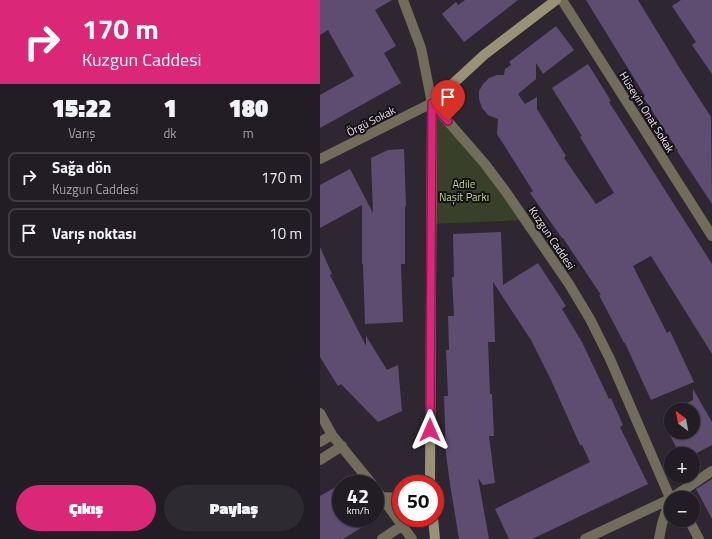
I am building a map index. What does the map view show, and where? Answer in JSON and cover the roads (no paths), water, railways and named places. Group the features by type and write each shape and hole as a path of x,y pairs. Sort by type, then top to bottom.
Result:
{"main road":[{"path":"428,475 432,103 484,55 556,0"},
{"path":"434,527 435,539"}],"street":[{"name":"Kuzgun Caddesi","path":"403,0 421,48 432,103 489,170 569,284 590,319 610,359 667,491"},
{"name":"Hüseyin Onat Sokak","path":"562,0 712,236"},
{"name":"Örgü Sokak","path":"320,159 432,103"},
{"path":"320,413 332,434 365,475"},
{"path":"320,442 332,434"},
{"path":"320,460 342,446"},
{"path":"682,491 712,471"},
{"path":"384,500 392,510"},
{"path":"585,539 664,502"},
{"path":"659,539 664,518"},
{"path":"382,539 400,527"},
{"path":"404,527 412,539"},
{"path":"693,527 699,539"}],"park label":[{"name":"Adile Naşit Parkı","path":"464,190"}]}
